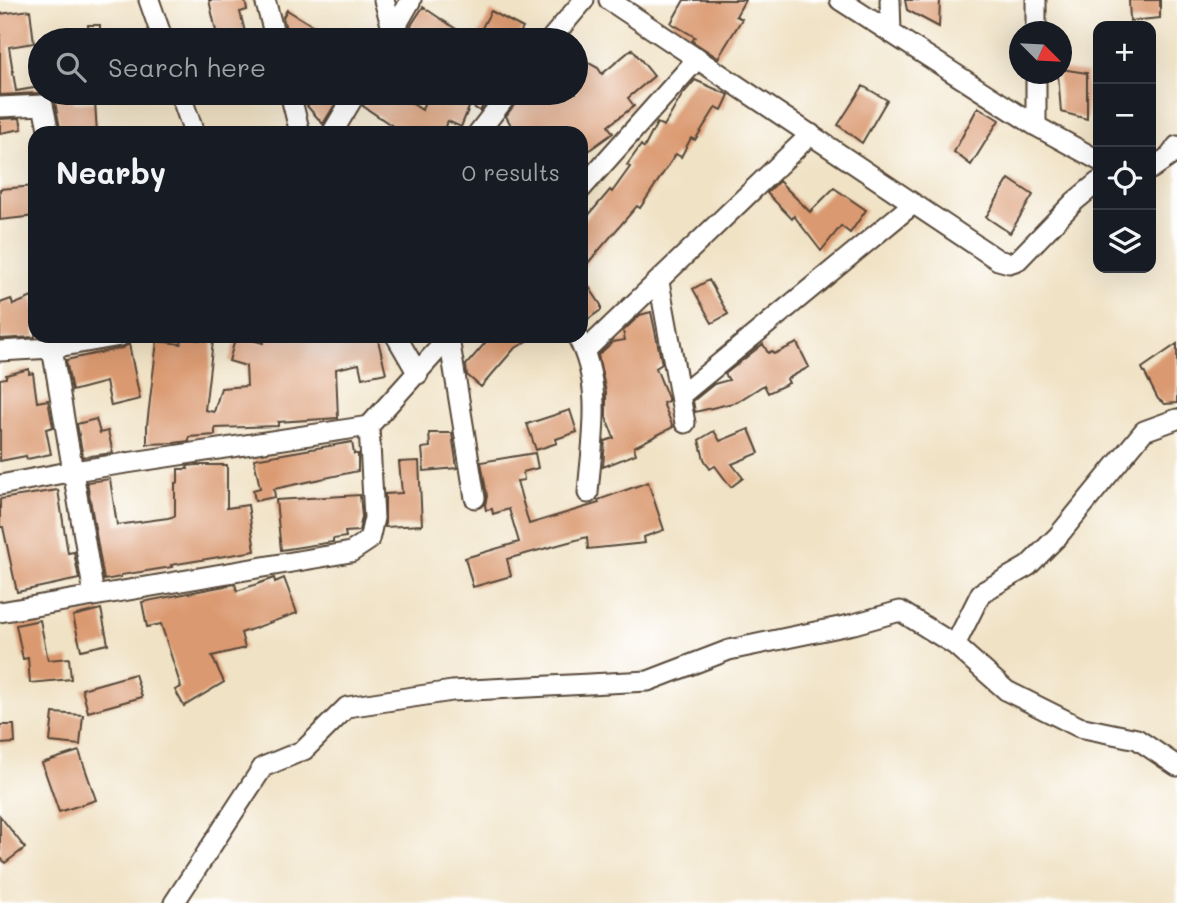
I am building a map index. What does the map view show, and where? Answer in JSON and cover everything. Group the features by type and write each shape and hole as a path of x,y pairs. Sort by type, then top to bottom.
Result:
{"street":[{"path":"149,0 159,28"},
{"path":"265,0 273,28"},
{"path":"384,0 389,28"},
{"path":"395,28 411,0"},
{"path":"560,28 584,0"},
{"path":"609,0 998,260 1009,263 1018,260 1093,186"},
{"path":"840,0 1036,126 1093,157"},
{"path":"890,0 891,33"},
{"path":"1036,0 1036,21"},
{"path":"588,181 698,58"},
{"path":"1036,84 1036,126"},
{"path":"184,105 192,126"},
{"path":"293,105 298,126"},
{"path":"336,126 349,105"},
{"path":"483,126 500,105"},
{"path":"0,107 43,106 47,126"},
{"path":"588,338 659,282 811,134"},
{"path":"1156,166 1170,156 1177,146"},
{"path":"680,396 913,204"},
{"path":"659,282 685,423"},
{"path":"0,351 52,348 80,343"},
{"path":"400,343 418,374"},
{"path":"0,485 74,471 369,426 445,343"},
{"path":"451,343 475,498"},
{"path":"581,344 591,370 596,404 587,493"},
{"path":"52,348 94,595"},
{"path":"955,645 981,593 1028,566 1058,536 1144,430 1177,419"},
{"path":"0,611 351,552 369,540 374,518 369,426"},
{"path":"174,903 263,767 304,750 347,707 452,691 648,681 729,649 854,624 900,611 955,645 1007,691 1079,727 1137,739 1177,766"}],"building":[{"path":"209,0 245,0 247,10 240,12 244,28 215,28"},
{"path":"684,0 745,0 736,16 742,19 718,58 692,41 695,37 671,23"},
{"path":"905,0 940,0 939,27 907,10"},
{"path":"1129,0 1160,0 1160,18 1130,21"},
{"path":"423,7 454,28 409,28"},
{"path":"30,10 32,28 28,28 28,44 9,47 16,91 28,89 28,94 0,95 0,14"},
{"path":"287,10 318,28 286,28 283,17"},
{"path":"491,11 523,28 482,28"},
{"path":"88,25 100,25 100,28 88,28"},
{"path":"632,49 654,76 628,98 634,106 608,126 613,133 588,151 588,126 511,126 506,116 514,105 588,105 588,63 598,68 602,74"},
{"path":"1072,71 1087,73 1087,119 1061,112 1059,84 1072,84"},
{"path":"695,80 729,95 722,110 716,107 695,140 691,138 681,157 676,154 640,208 637,206 588,263 588,216 610,190 612,192 630,167 627,165 641,145 644,148 657,123 664,126 682,95"},
{"path":"863,86 887,100 862,143 838,125"},
{"path":"56,105 95,105 97,126 60,126"},
{"path":"308,105 335,105 323,124"},
{"path":"414,105 422,110 424,105 470,105 461,126 448,121 445,126 393,126 363,106"},
{"path":"470,105 483,105 480,111"},
{"path":"978,107 999,120 971,165 954,152"},
{"path":"20,118 22,129 0,133 0,119"},
{"path":"1009,179 1033,195 1010,233 986,217"},
{"path":"779,181 810,212 834,188 866,210 850,233 841,226 821,251 794,216 792,219 767,193"},
{"path":"28,187 28,217 0,220 0,189"},
{"path":"709,280 728,314 712,323 693,289"},
{"path":"588,286 601,305 601,310 588,319"},
{"path":"11,299 13,305 28,299 28,337 0,339 0,303"},
{"path":"651,312 662,364 656,368 668,398 668,401 663,403 673,427 634,447 636,454 603,467 605,441 614,438 606,417 606,392 598,355 613,342 625,340 623,331 640,315"},
{"path":"157,343 213,343 205,410 214,412 221,388 247,386 246,366 229,361 234,343 379,343 386,373 362,378 359,364 336,369 338,418 278,422 278,426 215,428 215,435 189,437 189,441 174,443 147,444"},
{"path":"485,343 524,343 514,349 481,387 467,375 466,365"},
{"path":"797,343 809,367 787,379 789,383 768,393 764,385 737,402 695,412 693,401 714,384 729,380 725,374 763,344 768,353 772,351 774,354"},
{"path":"129,344 140,399 111,406 106,382 72,391 66,360 122,348"},
{"path":"1177,344 1177,403 1165,404 1158,399 1142,368"},
{"path":"29,369 29,374 33,373 37,402 48,400 53,427 46,429 51,454 0,461 0,379"},
{"path":"570,410 577,432 536,450 527,424"},
{"path":"96,419 100,433 108,431 113,453 83,457 77,424"},
{"path":"749,429 759,453 732,464 743,478 731,487 715,466 710,469 699,440 714,431 720,441"},
{"path":"429,433 452,433 457,468 424,471 422,448 430,447"},
{"path":"352,442 354,454 358,454 358,471 274,489 275,497 255,501 253,490 260,488 254,459"},
{"path":"535,453 538,468 523,472 524,480 517,481 529,524 599,503 598,500 648,482 664,530 644,537 645,543 588,549 587,537 507,559 511,576 473,587 465,558 519,542 509,509 493,514 492,509 486,510 487,496 481,462"},
{"path":"419,461 422,525 385,527 385,494 402,493 399,462"},
{"path":"197,465 227,465 227,508 248,505 255,551 104,580 87,482 110,479 117,525 168,518 175,516 175,483 178,483 178,469"},
{"path":"58,490 68,553 74,552 79,579 17,592 3,527 0,527 0,499"},
{"path":"360,495 362,517 359,531 345,532 346,537 333,539 333,542 281,550 276,500"},
{"path":"274,578 275,582 284,578 297,613 241,633 245,648 212,656 224,682 184,706 175,690 181,687 161,624 147,627 142,602 235,584 237,591"},
{"path":"101,609 108,644 81,650 73,616"},
{"path":"40,620 48,660 69,658 71,679 30,683 28,658 23,659 16,625"},
{"path":"135,674 142,697 88,712 82,689"},
{"path":"53,713 83,715 80,745 50,742"},
{"path":"0,725 14,725 15,743 0,744"},
{"path":"79,751 96,800 59,812 42,763"},
{"path":"0,816 25,848 5,863 0,857"}]}
